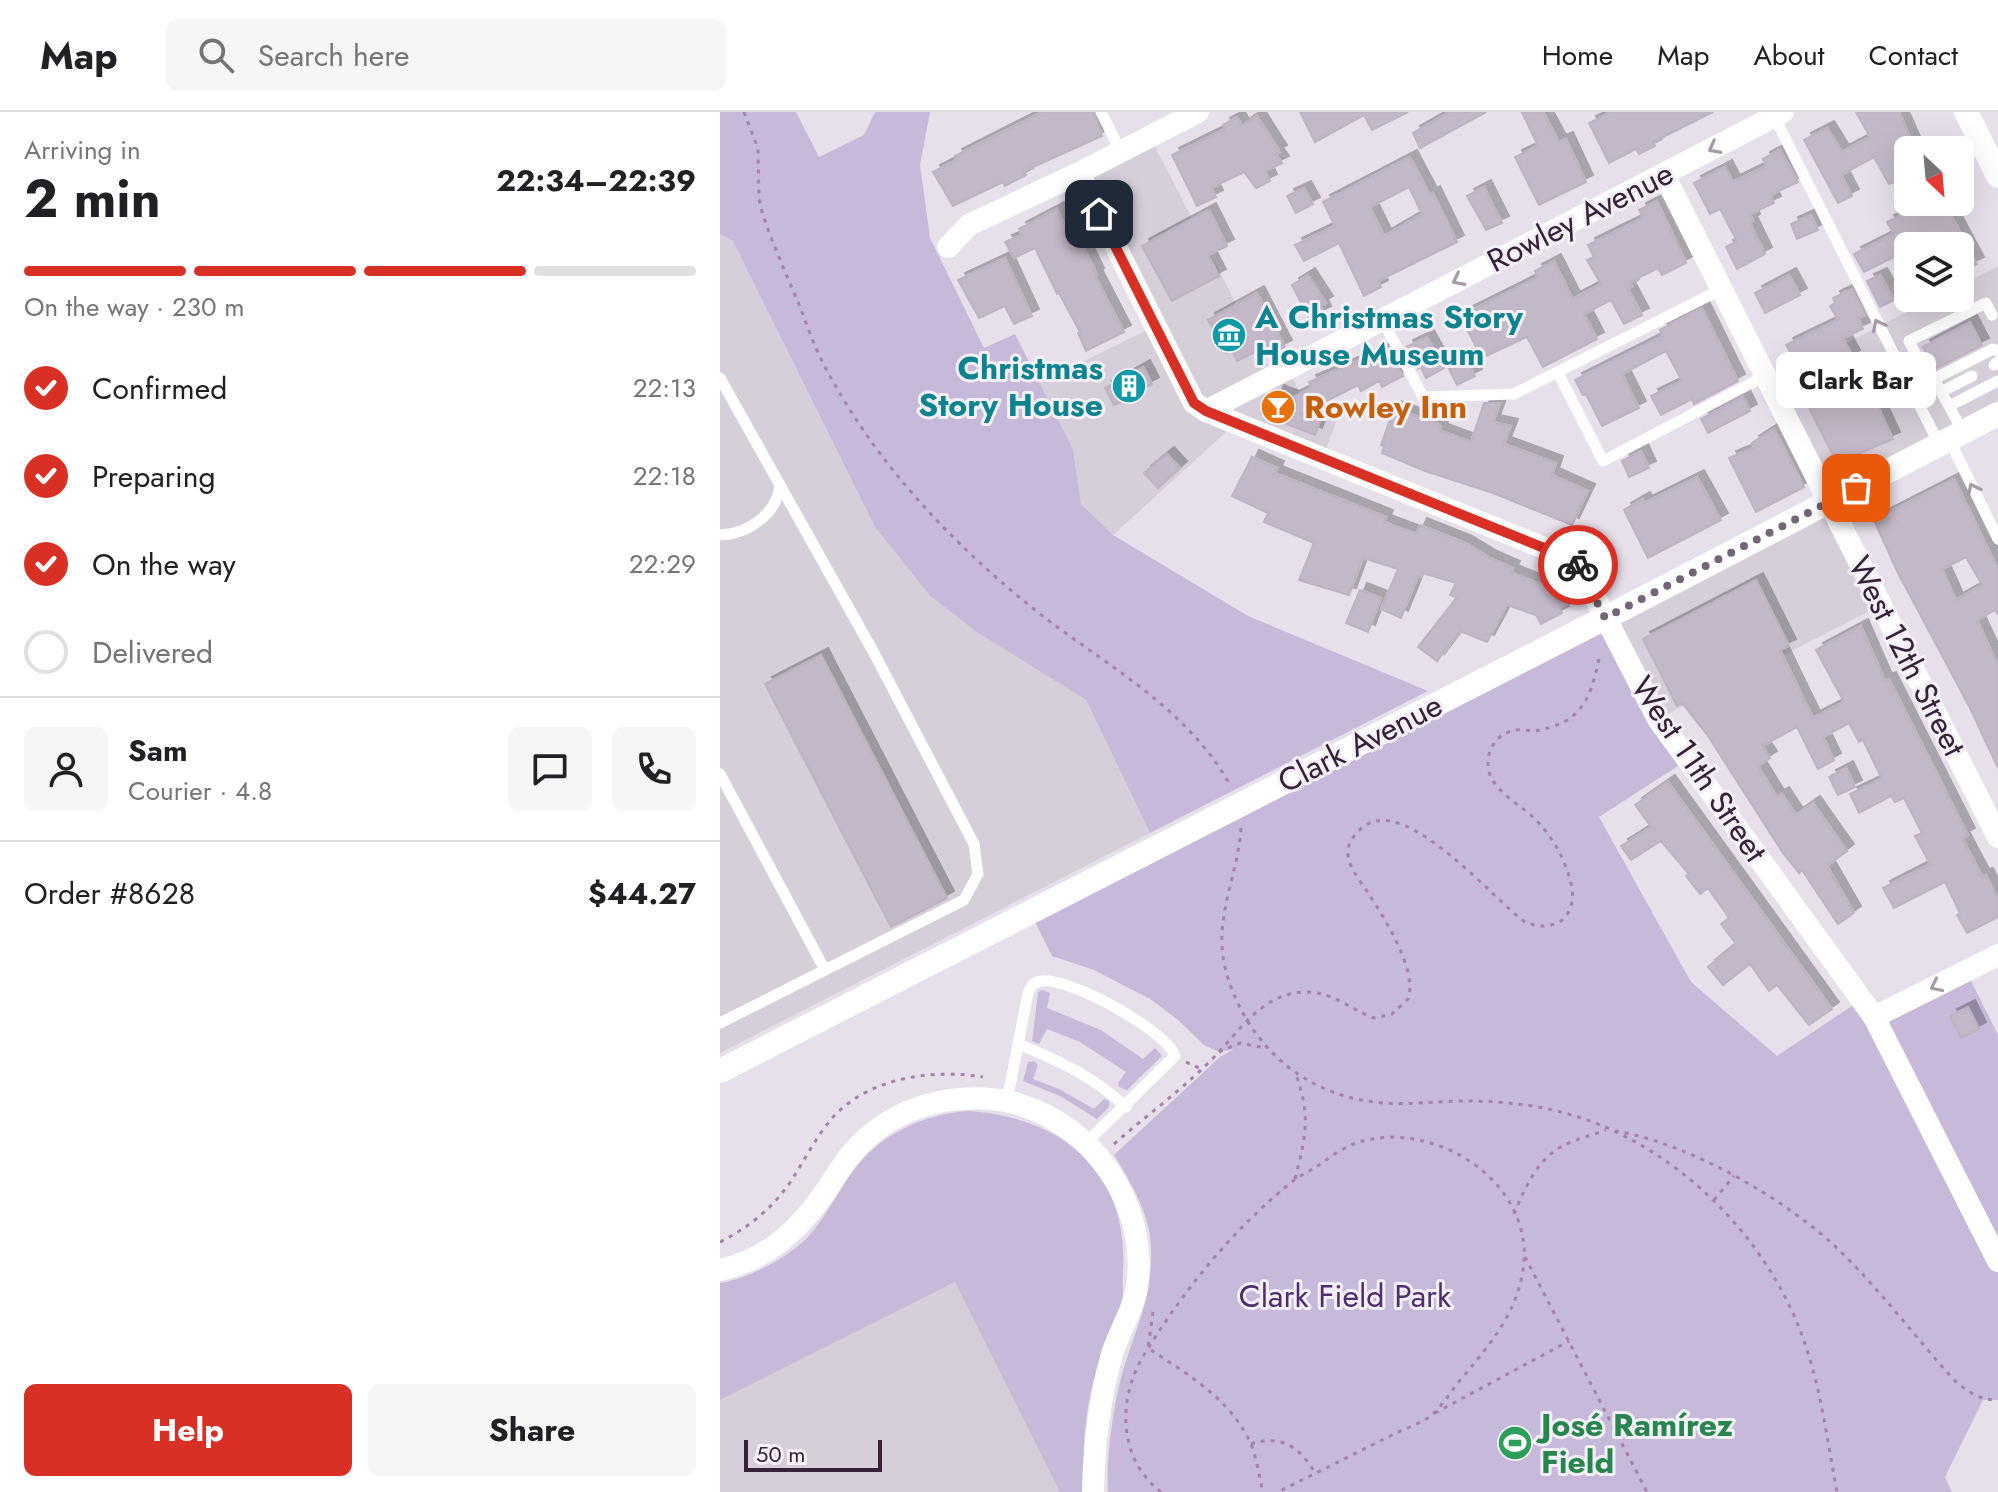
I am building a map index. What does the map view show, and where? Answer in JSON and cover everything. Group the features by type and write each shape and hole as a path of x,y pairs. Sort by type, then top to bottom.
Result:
{"street":[{"path":"948,247 969,225 1198,112"},
{"path":"1966,112 1998,176"},
{"name":"Rowley Avenue","path":"1206,411 1778,114"},
{"path":"1079,173 1194,403 1206,411"},
{"name":"West 12th Street","path":"1664,175 1998,837"},
{"name":"West 11th Street","path":"1206,411 1576,561 1658,719 1874,1017 1998,1261"},
{"name":"Clark Avenue","path":"720,1071 1998,414"},
{"path":"1874,1017 1998,955"},
{"path":"720,1270 751,1262 784,1240 813,1210 850,1153 896,1117 939,1102 968,1099 1007,1101 1072,1130 1084,1145 1102,1159 1121,1192 1135,1231 1138,1252 1138,1281 1134,1297 1101,1396 1095,1428 1093,1492"}],"lane":[{"path":"1101,112 1121,152"},
{"path":"1778,114 1950,438 1998,539"},
{"path":"1382,319 1423,397 1514,394 1722,289"},
{"path":"1950,438 1949,406 1934,379 1927,376 1909,341 1986,303 1992,315"},
{"path":"1934,379 1993,349 1998,351"},
{"path":"1558,373 1603,461 1765,376"},
{"path":"1941,392 1972,376"},
{"path":"720,378 874,653 974,844 978,874 964,900 720,1023"},
{"path":"1949,406 1998,381"},
{"path":"720,535 742,529 766,516 779,496 780,485"},
{"path":"720,774 825,970"},
{"path":"1007,1101 1028,993 1033,983 1044,980 1063,984 1125,1012 1159,1036 1175,1056 1084,1145"},
{"path":"1018,1044 1069,1065 1095,1080 1126,1107"}],"path":[{"path":"744,112 758,149 759,199 768,229 821,361 879,451 957,543 984,568 1177,718 1224,775 1236,797"},
{"path":"1109,1140 1114,1144 1219,1052 1245,1020 1271,1002 1302,992 1333,997 1374,1018 1392,1014 1408,999 1411,979 1349,858 1351,841 1359,829 1373,820 1399,822 1440,848 1470,870 1525,922 1549,926 1562,920 1570,910 1573,897 1564,862 1554,841 1538,821 1493,782 1488,762 1493,743 1508,732 1552,727 1576,712 1592,687 1602,647"},
{"path":"1241,826 1221,923 1225,969 1238,1007 1265,1048 1295,1072 1334,1093 1354,1099 1388,1103 1466,1101 1560,1111 1640,1145 1714,1200 1748,1238 1766,1264 1795,1319 1814,1372 1837,1492"},
{"path":"1219,1052 1240,1043 1265,1048"},
{"path":"1295,1072 1306,1109 1306,1139 1295,1179"},
{"path":"1514,1214 1532,1177 1559,1148 1610,1130 1632,1133 1680,1150 1734,1176 1781,1205 1839,1251 1968,1392 1983,1399 1998,1400"},
{"path":"1161,1492 1151,1484 1133,1457 1126,1435 1128,1394 1138,1365 1181,1298 1222,1249 1295,1179 1365,1140 1422,1139 1462,1154 1497,1185 1520,1228 1522,1276 1508,1319 1433,1414"},
{"path":"1714,1200 1734,1176"},
{"path":"1523,1254 1647,1492"},
{"path":"1278,1492 1569,1341"},
{"path":"1148,1348 1221,1400 1251,1444 1263,1492"},
{"path":"1251,1444 1272,1440 1290,1445 1303,1455 1315,1473"}],"shaded area":[{"path":"1150,137 1273,375 1287,368 1306,404 1338,416 1323,458 1236,423 1113,535 1081,504 1073,449 1040,383 1155,326 1079,173"},
{"path":"720,234 733,241 875,527 930,596 978,633 1086,700 1150,833 720,1053"},
{"path":"1998,266 1998,414 1829,502 1769,382 1907,312 1974,312 1974,279"},
{"path":"1829,502 1881,605 1658,719 1605,618"},
{"path":"955,1282 1060,1492 720,1492 720,1400"}],"green space":[{"path":"720,112 796,112 819,157 864,135 875,112 930,112 920,165 930,238 984,348 1015,334 1073,449 1081,504 1113,535 1248,616 1428,691 1150,833 1086,700 978,633 930,596 875,527 733,241 720,234"},
{"name":"Clark Field Park","path":"1605,618 1687,760 1599,817 1691,982 1777,1056 1861,1000 1874,1017 1966,971 1998,1035 1998,1400 1983,1400 1945,1477 1952,1492 1108,1492 1114,1410 1144,1306 1151,1262 1150,1233 1143,1210 1114,1155 1220,1057 1234,1049 1219,1052 1204,1045 1150,999 1094,970 1052,956 1030,912"},
{"path":"1043,990 1050,993 1047,1008 1101,1030 1143,1059 1155,1048 1162,1056 1127,1090 1119,1087 1118,1083 1126,1072 1080,1042 1047,1029 1039,1044 1032,1041 1038,992"},
{"path":"1034,1061 1038,1065 1033,1079 1059,1089 1094,1109 1104,1099 1109,1101 1109,1107 1097,1119 1060,1096 1023,1081 1028,1062"},
{"path":"970,1111 1034,1125 1061,1139 1084,1157 1102,1179 1115,1206 1122,1236 1123,1298 1091,1391 1084,1442 1086,1492 1060,1492 955,1282 720,1400 720,1283 755,1272 799,1246 821,1221 857,1166 880,1143 923,1120"}],"building":[{"path":"1042,112 1093,112 1102,136 1024,171 1026,175 1005,186 1003,182 953,206 933,172 957,160 955,156"},
{"path":"1300,112 1408,112 1372,130 1364,115 1315,142"},
{"path":"1450,112 1486,112 1420,148 1413,133"},
{"path":"1522,112 1543,112 1559,142 1566,139 1586,182 1539,205 1515,157 1538,146"},
{"path":"1612,112 1713,112 1653,142 1655,146 1639,154 1636,149 1609,163 1589,123"},
{"path":"1856,112 1899,112 1910,136 1894,136 1894,184 1889,184 1874,157 1841,175 1852,196 1838,203 1804,140 1827,128 1842,152 1870,137"},
{"path":"1257,116 1280,152 1276,154 1282,163 1265,171 1270,181 1256,188 1244,172 1211,188 1216,197 1197,206 1172,155 1225,129 1223,125 1237,117 1242,126"},
{"path":"1780,150 1798,182 1770,195 1774,203 1750,214 1753,221 1750,223 1765,254 1737,269 1726,247 1737,241 1720,209 1710,214 1694,183 1725,167 1733,182 1766,166 1763,159"},
{"path":"1410,157 1430,195 1433,193 1457,242 1378,281 1381,287 1364,296 1339,243 1304,261 1295,245 1335,226 1323,202","holes":["1409,187 1422,214 1384,236 1370,207"]},
{"path":"1484,187 1502,223 1486,230 1467,196"},
{"path":"1304,188 1313,204 1296,213 1287,196"},
{"path":"1657,201 1686,263 1662,275 1658,268 1630,282 1632,286 1628,289 1642,315 1624,324 1611,300 1584,314 1597,339 1543,367 1527,337 1482,358 1460,316 1538,277 1535,271 1554,261 1573,299 1601,284 1587,260 1594,257 1588,245 1643,218 1639,210"},
{"path":"1057,209 1068,232 1074,229 1124,332 1086,351 1080,332 1035,248 1014,258 1005,242 1022,235 1019,229"},
{"path":"1209,210 1227,246 1208,255 1219,276 1172,301 1142,246"},
{"path":"1811,215 1818,230 1797,239 1791,224"},
{"path":"1900,216 1951,216 1960,232 1894,234 1887,222"},
{"path":"1894,234 1894,257 1864,272 1854,254"},
{"path":"1005,258 1032,316 1014,324 1005,306 979,318 958,280"},
{"path":"1308,275 1326,303 1321,306 1324,313 1310,320 1292,285"},
{"path":"1789,275 1800,295 1765,313 1755,293"},
{"path":"1880,275 1894,300 1880,307 1867,281"},
{"path":"1852,289 1865,315 1858,318 1863,329 1843,338 1853,357 1807,381 1786,345 1838,320 1830,306 1835,303 1833,298"},
{"path":"1257,293 1285,347 1267,356 1263,348 1237,361 1232,350 1226,353 1208,320"},
{"path":"1702,308 1738,381 1694,404 1692,399 1661,415 1651,396 1682,381 1666,351 1622,374 1639,408 1602,426 1575,380 1663,336 1660,330"},
{"path":"1970,322 1982,345 1935,369 1923,347"},
{"path":"1427,337 1444,368 1426,378 1406,347"},
{"path":"1386,349 1403,376 1382,387 1379,381 1361,391 1358,385 1301,414 1320,421 1315,435 1261,414 1266,401 1274,399 1277,392 1292,398 1312,388 1309,382"},
{"path":"1466,360 1475,376 1457,385 1449,369"},
{"name":"Christmas Story House","path":"1143,367 1152,384 1136,393 1138,396 1114,405 1105,388"},
{"path":"1862,376 1893,439 1837,463 1809,408"},
{"path":"1743,397 1750,411 1708,433 1701,419"},
{"path":"1484,403 1500,403 1493,422 1511,426 1504,444 1556,463 1552,475 1588,491 1572,525 1382,453 1384,446 1381,445 1394,408 1440,425 1441,431 1471,442"},
{"path":"1774,429 1804,487 1756,512 1729,458 1754,448 1752,443"},
{"path":"1641,451 1649,468 1629,477 1622,461"},
{"path":"1167,454 1180,468 1158,488 1144,473"},
{"path":"1252,457 1277,468 1275,473 1386,517 1384,522 1416,534 1420,525 1465,543 1513,568 1511,572 1552,589 1560,585 1569,602 1559,607 1562,613 1541,624 1536,615 1507,605 1487,642 1460,631 1437,661 1418,647 1457,597 1450,595 1456,583 1423,573 1421,577 1418,576 1401,618 1381,609 1398,569 1363,558 1349,595 1299,580 1314,543 1264,522 1268,513 1232,496"},
{"path":"1697,477 1721,520 1648,558 1624,510"},
{"path":"1954,479 1998,569 1998,614 1995,610 1977,620 1998,666 1998,768 1970,708 1897,571 1874,520","holes":["1966,557 1982,585 1956,600 1942,569"]},
{"path":"1756,580 1789,646 1780,650 1813,718 1844,702 1816,650 1861,626 1885,681 1889,679 1968,835 1962,838 1998,900 1998,917 1967,933 1945,882 1894,908 1883,888 1930,864 1915,836 1922,833 1904,798 1895,802 1891,796 1859,813 1850,794 1882,779 1863,740 1859,742 1849,723 1823,737 1834,760 1818,769 1797,727 1762,746 1770,758 1758,766 1777,797 1782,794 1796,815 1813,803 1847,851 1827,866 1854,913 1838,924 1802,870 1799,873 1783,853 1708,736 1682,703 1677,706 1643,639"},
{"path":"1360,590 1381,598 1368,632 1346,623"},
{"path":"821,655 947,898 891,927 765,684"},
{"path":"1846,768 1855,787 1838,795 1829,777"},
{"path":"1668,782 1832,1009 1809,1025 1777,985 1769,991 1750,964 1723,985 1708,967 1736,944 1721,924 1729,918 1708,888 1700,894 1686,876 1689,874 1661,841 1631,860 1621,846 1651,827 1635,805"},
{"path":"1968,1007 1979,1029 1961,1038 1950,1016"}],"way so far":[{"path":"1578,565 1605,618 1856,488"}],"place":[{"name":"A Christmas Story House Museum","path":"1229,335"},
{"name":"Christmas Story House","path":"1129,386"},
{"name":"Rowley Inn","path":"1278,407"},
{"name":"Clark Bar","path":"1856,488"},
{"name":"José Ramírez Field","path":"1515,1443"}],"route":[{"path":"1099,214 1194,403 1206,411 1576,561 1578,565"}]}
